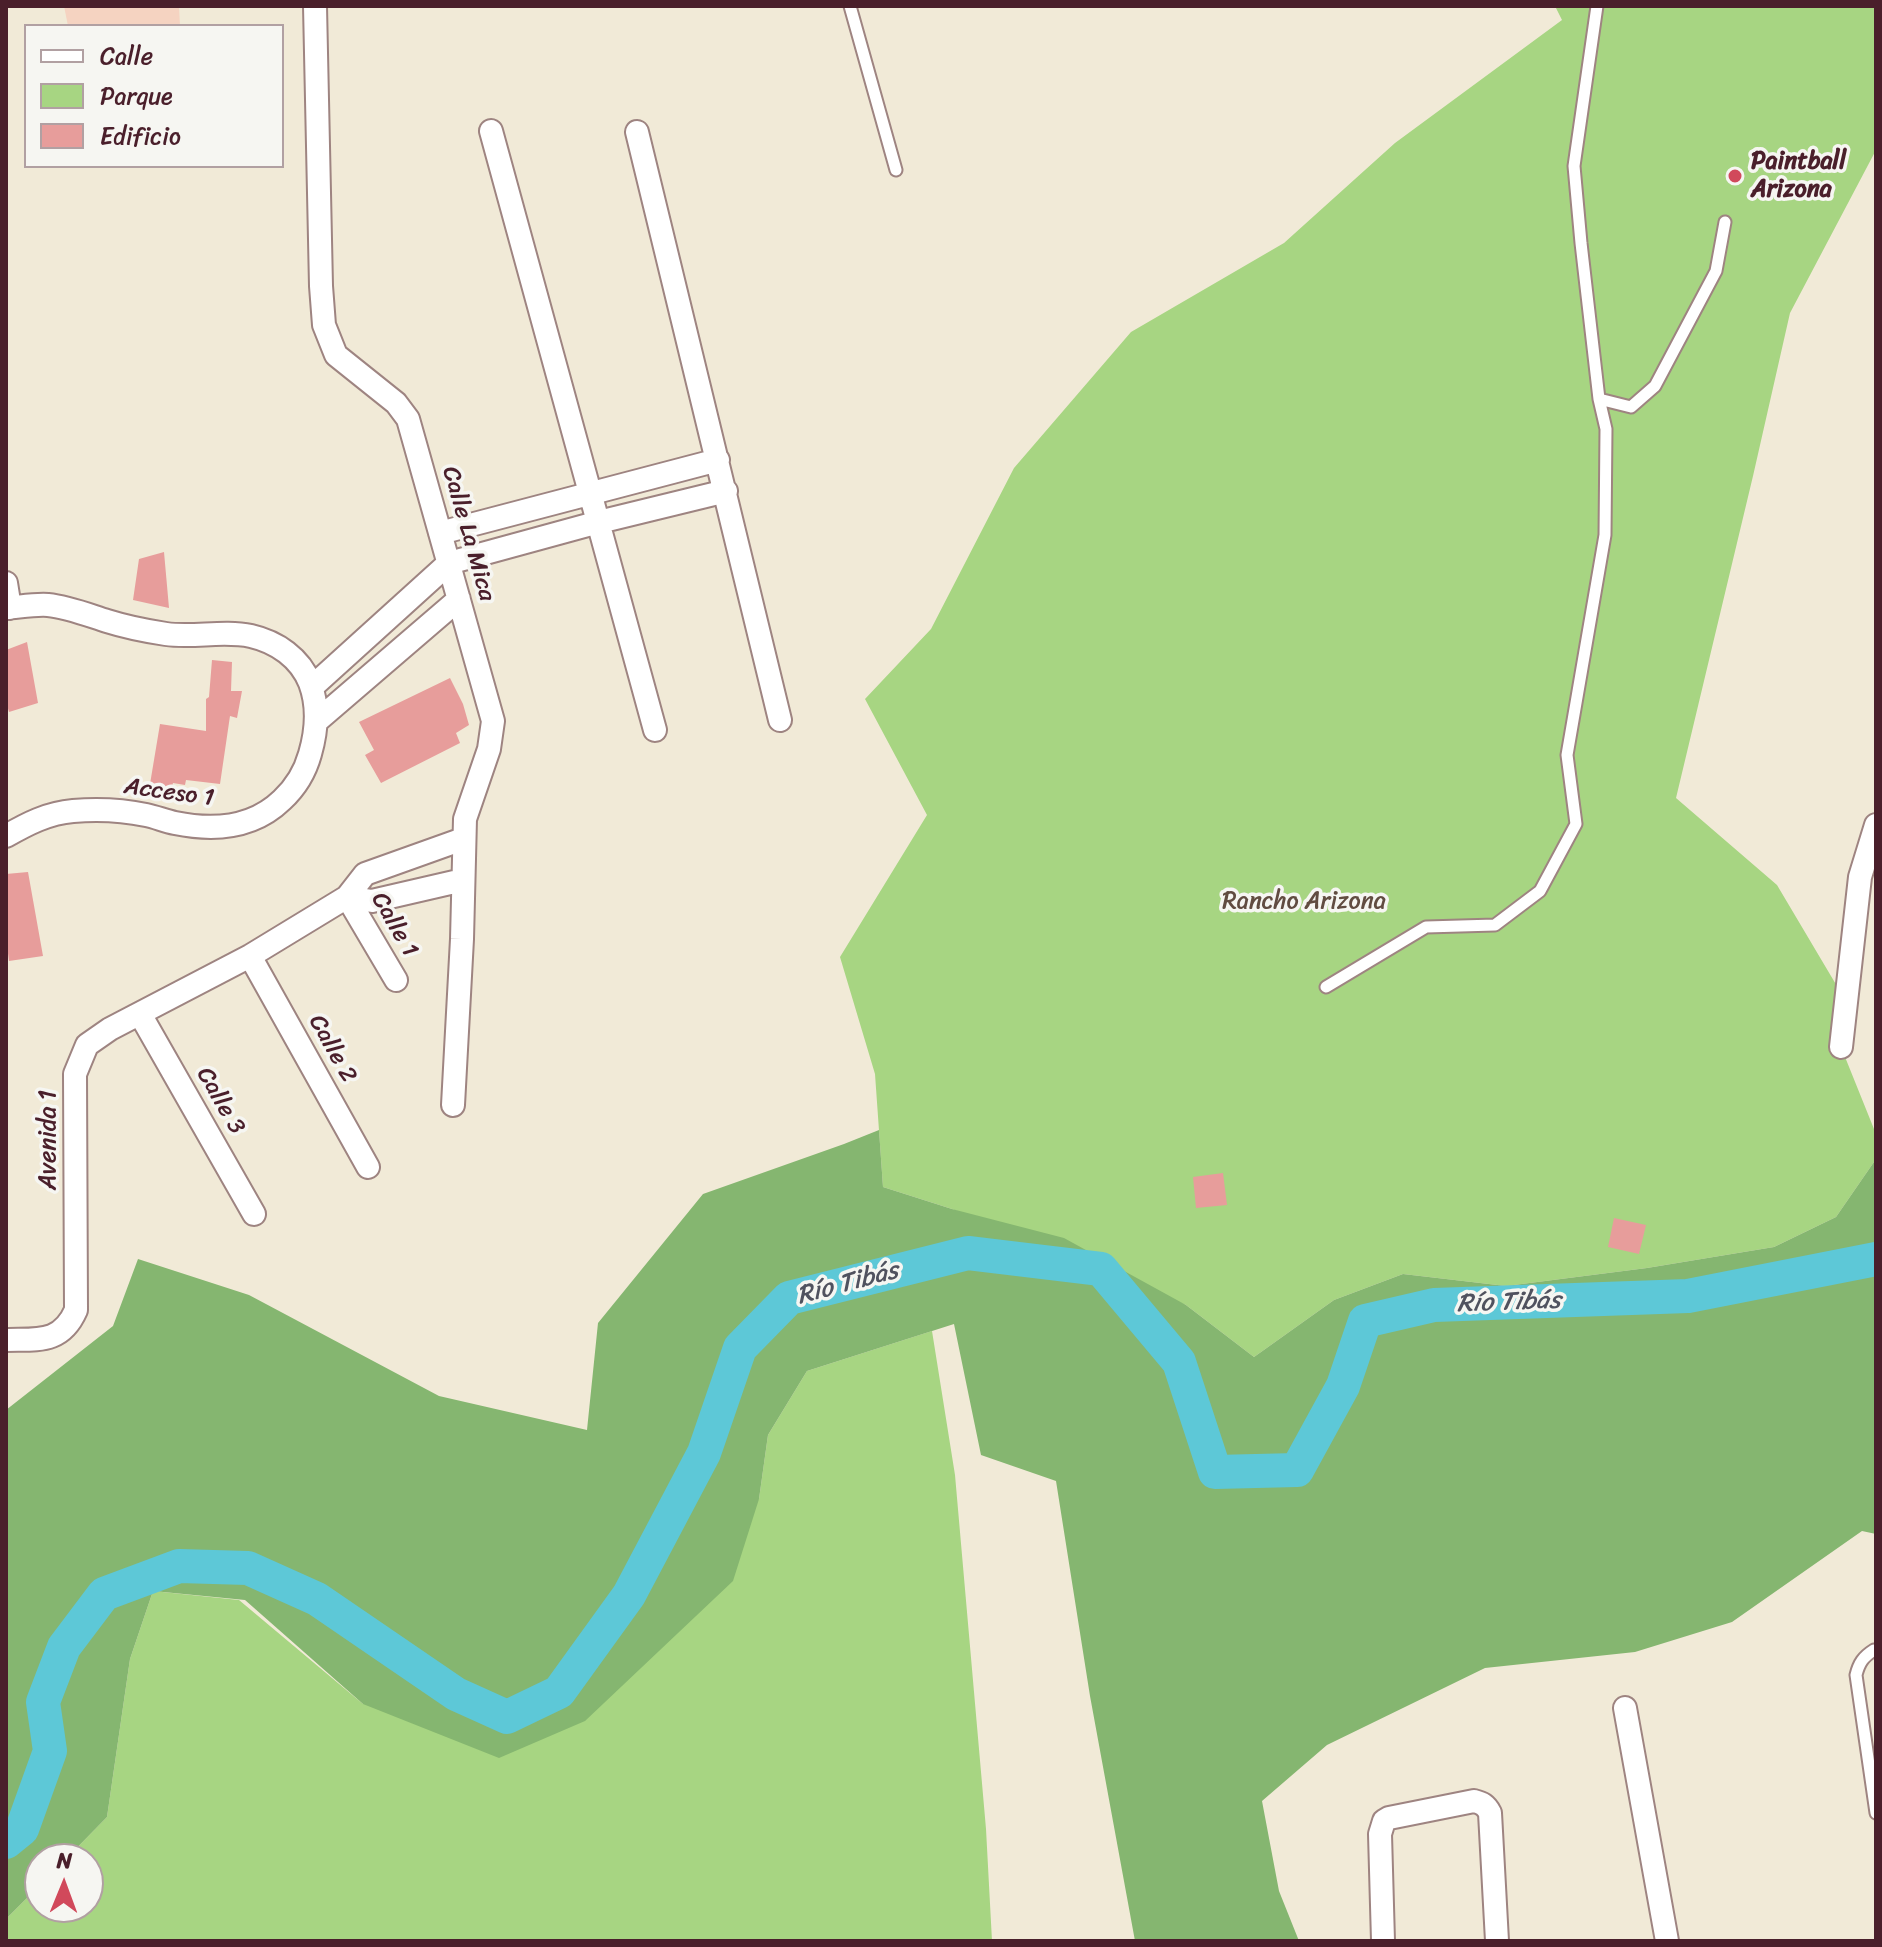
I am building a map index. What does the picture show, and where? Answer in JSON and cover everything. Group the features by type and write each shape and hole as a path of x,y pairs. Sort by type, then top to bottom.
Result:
{"street":[{"name":"Calle La Mica","path":"315,6 324,325 336,355 396,403 408,419 493,721 489,749 465,819 453,1105"},
{"path":"491,131 655,730"},
{"path":"637,132 780,720"},
{"path":"440,533 718,460"},
{"path":"312,687 449,563 726,491"},
{"path":"6,583 8,608"},
{"path":"317,721 459,599"},
{"name":"Acceso 1","path":"6,836 48,815 72,811 113,811 215,828 258,818 295,788 307,764 317,721 312,687 294,657 250,636 170,635 48,605 8,608"},
{"path":"1841,1047 1860,877 1876,825"},
{"name":"Avenida 1","path":"6,1340 43,1339 57,1333 69,1325 76,1310 75,1074 87,1045 110,1029 250,956 347,897 365,874 463,839"},
{"path":"347,897 372,901 463,880"},
{"name":"Calle 1","path":"347,897 396,980"},
{"name":"Calle 2","path":"250,956 368,1167"},
{"name":"Calle 3","path":"140,1014 254,1214"},
{"path":"1625,1708 1667,1941"},
{"path":"1383,1941 1380,1834 1384,1821 1474,1801 1482,1803 1490,1813 1497,1941"}],"lane":[{"path":"850,6 896,170"},
{"path":"1326,987 1426,927 1495,925 1540,891 1576,824 1567,755 1605,535 1606,429 1599,399 1574,166 1597,6"},
{"path":"1599,399 1631,407 1655,386 1716,271 1725,222"},
{"path":"1874,1650 1858,1665 1856,1675 1876,1813"}],"shaded area":[{"path":"64,6 179,6 180,24 68,24"}],"green space":[{"name":"Rancho Arizona","path":"1555,6 1876,6 1876,150 1790,313 1676,798 1777,885 1847,1003 1841,1047 1876,1134 1876,1159 1836,1217 1774,1247 1647,1268 1506,1286 1403,1274 1334,1300 1254,1357 1186,1305 952,1209 883,1187 875,1074 840,957 927,815 865,699 931,629 1014,468 1131,332 1284,243 1395,143 1562,20"},
{"path":"879,1130 883,1187 952,1209 1064,1238 1186,1305 1254,1357 1334,1300 1403,1274 1506,1286 1647,1268 1774,1247 1836,1217 1876,1159 1876,1534 1862,1531 1732,1622 1635,1652 1485,1668 1327,1745 1262,1801 1279,1891 1299,1941 1135,1941 1090,1696 1056,1481 981,1455 954,1324 807,1371 768,1435 759,1499 733,1581 585,1721 499,1758 363,1704 245,1600 153,1591 130,1659 107,1817 82,1843 24,1843 24,1901 6,1919 6,1410 113,1326 138,1259 249,1295 439,1396 587,1430 598,1323 703,1194"},
{"path":"932,1331 955,1475 986,1829 992,1941 6,1941 6,1919 24,1901 24,1923 104,1923 104,1843 82,1843 107,1817 130,1659 153,1591 239,1600 363,1704 759,1499 768,1435 807,1371"}],"building":[{"path":"164,552 169,608 133,600 139,559"},
{"path":"27,642 38,703 9,712 6,701 6,650"},
{"path":"212,660 232,662 231,691 242,691 237,718 230,716 220,784 186,780 185,785 173,783 171,790 150,784 160,724 206,731 206,699 209,697"},
{"path":"450,678 469,725 456,733 460,743 381,783 365,755 374,750 359,722"},
{"path":"28,872 43,956 9,961 6,874"},
{"path":"1223,1173 1227,1205 1196,1208 1193,1177"},
{"path":"1614,1218 1646,1225 1639,1254 1608,1247"}],"waterway":[{"name":"Río Tibás","path":"6,1842 22,1829 50,1751 43,1702 64,1647 104,1594 179,1566 248,1568 317,1599 456,1694 507,1717 559,1692 629,1595 704,1453 740,1348 789,1298 968,1253 1101,1269 1179,1362 1215,1472 1297,1470 1343,1386 1365,1321 1434,1305 1688,1296 1876,1259"}],"place":[{"name":"Paintball Arizona","path":"1735,176"}]}
